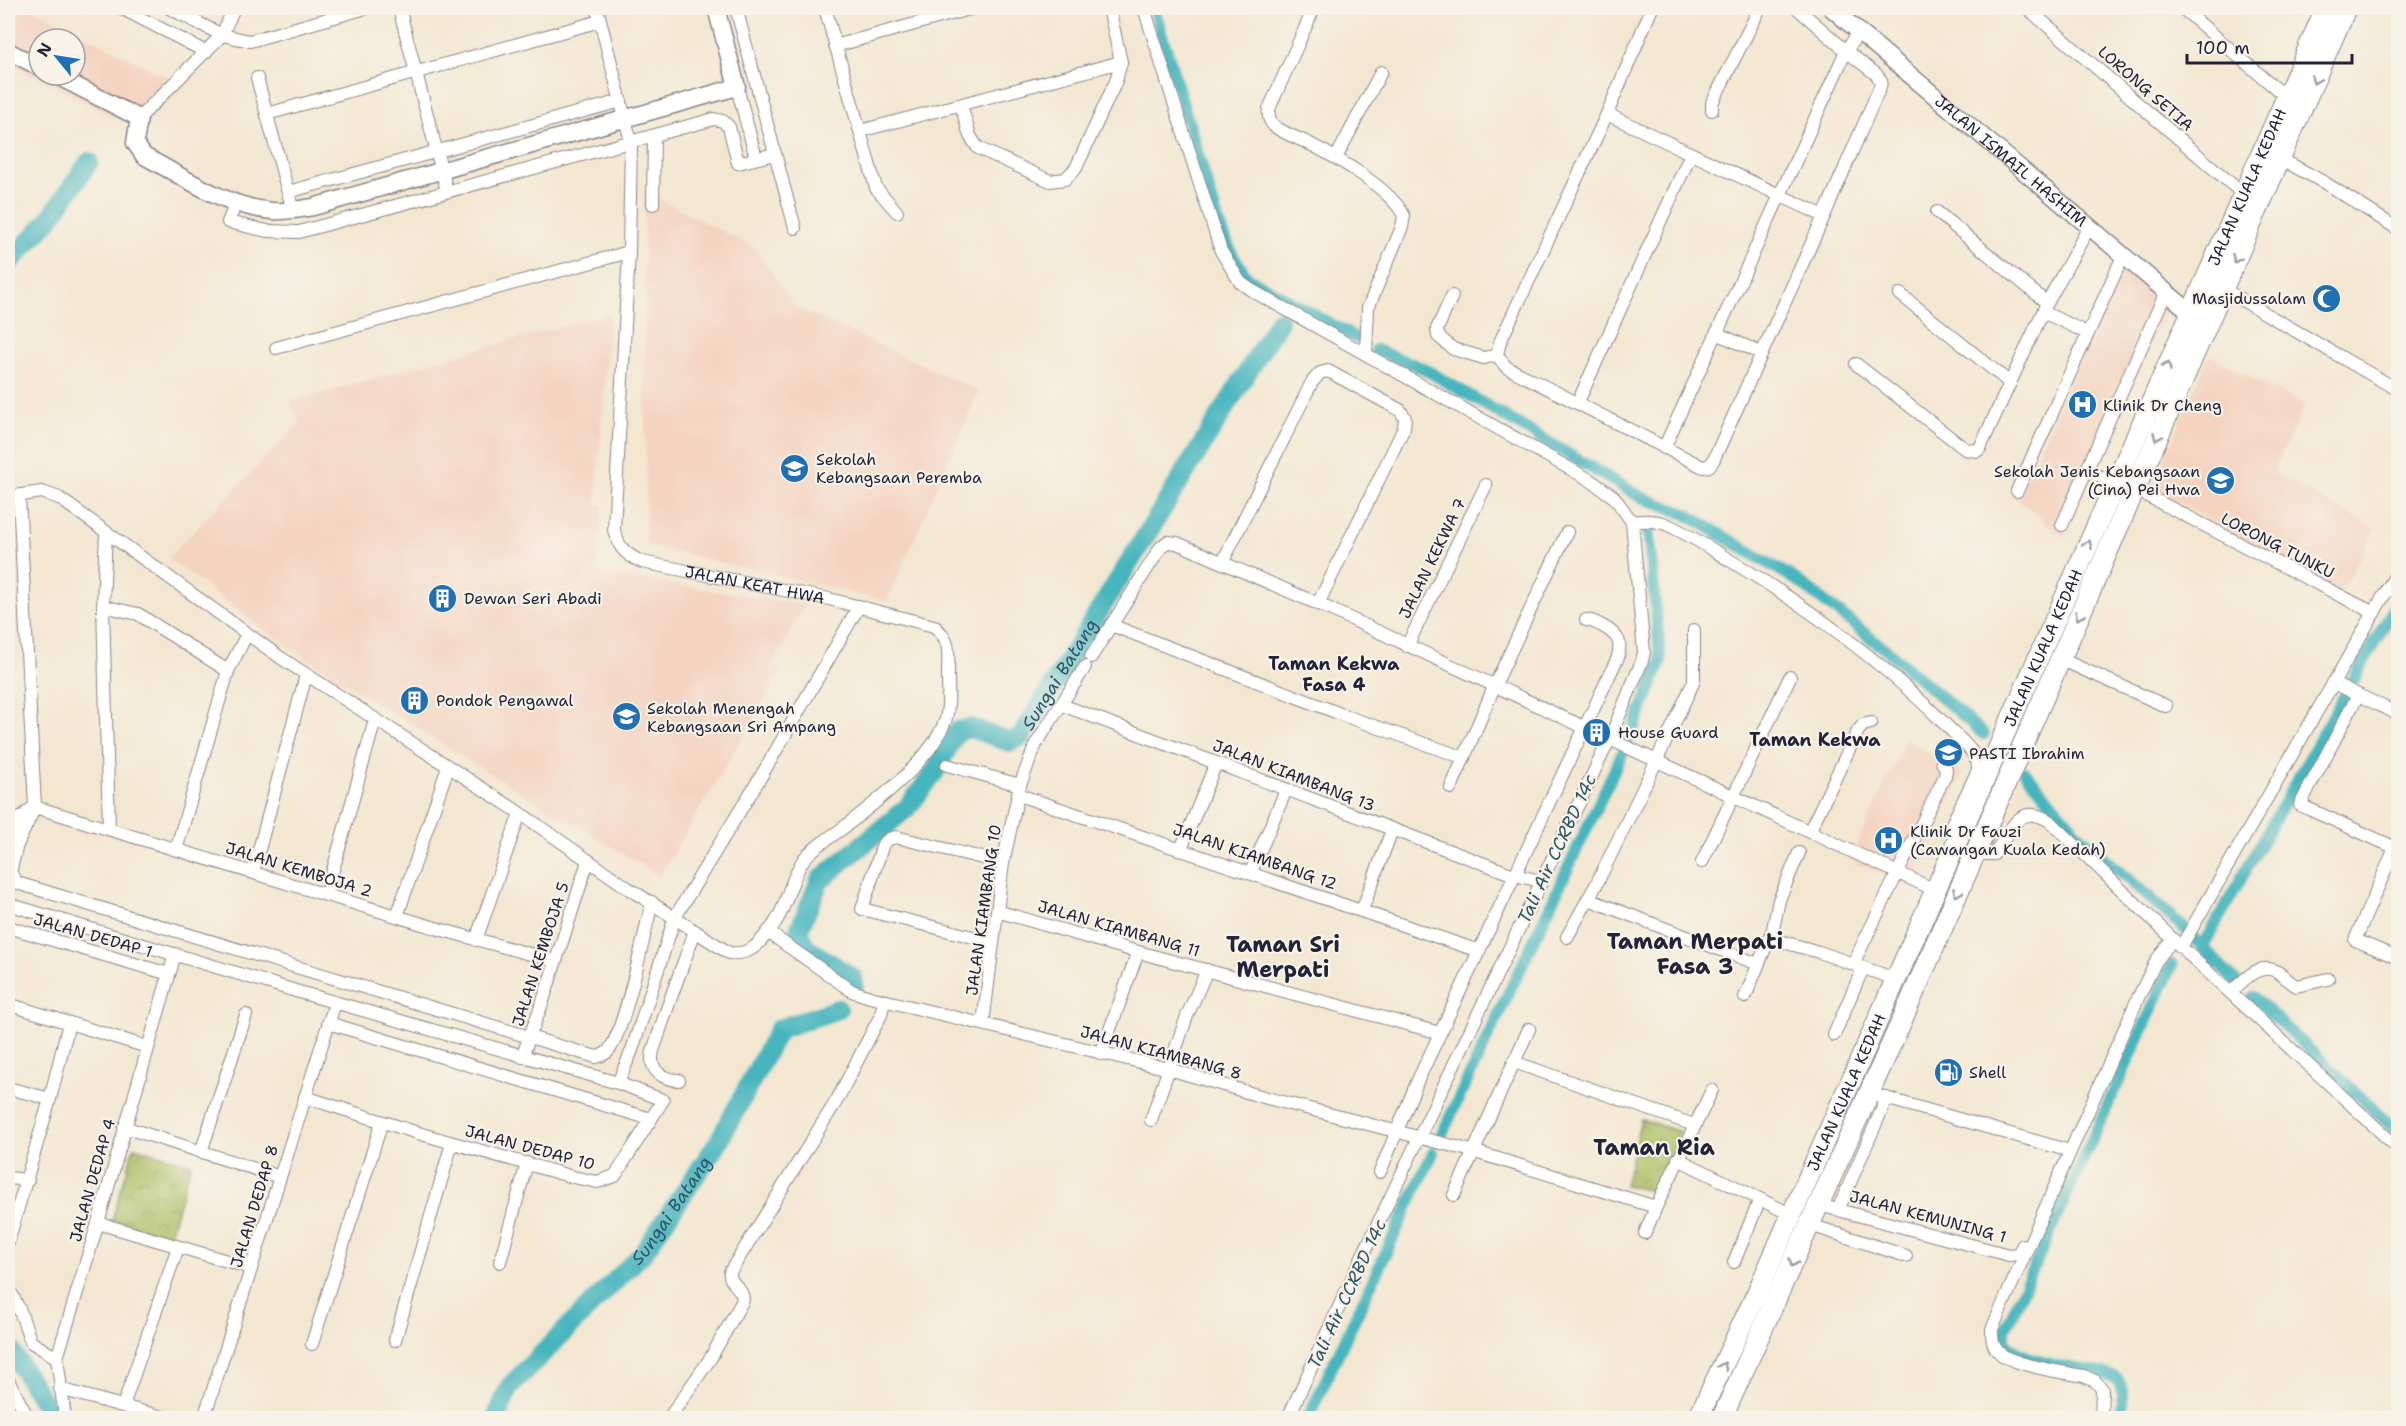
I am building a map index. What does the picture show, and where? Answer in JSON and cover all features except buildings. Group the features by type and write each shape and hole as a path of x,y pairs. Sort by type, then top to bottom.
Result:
{"main road":[{"name":"JALAN KUALA KEDAH","path":"1722,1419 1810,1225 1829,1207 1868,1093 2346,8"},
{"name":"JALAN KUALA KEDAH","path":"1698,1419 1792,1215 2323,9"},
{"path":"1792,1215 1801,1219 1804,1215 1861,1094 1879,1069"}],"street":[{"path":"121,8 206,52"},
{"path":"169,8 222,35 250,41 366,8"},
{"path":"234,8 222,35 139,118 135,143 140,153 236,203 273,211 293,211 737,87"},
{"path":"399,8 447,191"},
{"name":"JALAN KEAT HWA","path":"597,8 631,142 629,252 614,530 622,549 630,557 642,562 859,606 934,626 944,634 948,644 948,707 945,723 937,738 896,786 806,858 795,875 778,921 768,932"},
{"path":"716,8 756,158"},
{"path":"736,8 795,228"},
{"path":"825,8 876,188 897,212"},
{"path":"836,46 973,8"},
{"path":"961,105 970,136 978,148 1050,181 1059,182 1070,175 1076,168 1116,81 1121,63 1109,8"},
{"path":"1144,8 1221,251 1240,282 1590,480 1614,497 1632,522 1644,652 1615,741 1541,880 1288,1419"},
{"path":"1314,8 1268,114 1271,123 1281,130 1336,158 1373,184 1404,216 1368,308 1366,353"},
{"path":"1497,356 1500,342 1606,114 1652,8"},
{"path":"1712,110 1712,103 1760,8"},
{"path":"1497,356 1506,367 1578,402 1696,466 1709,466 1824,216 1881,81 1876,74 1797,8"},
{"name":"JALAN ISMAIL HASHIM","path":"1831,8 2190,312"},
{"name":"LORONG SETIA","path":"2027,8 2243,194"},
{"path":"2182,8 2286,97"},
{"path":"267,114 600,21"},
{"path":"1664,448 1846,51 1859,32"},
{"path":"8,51 27,61"},
{"path":"860,131 1121,63"},
{"path":"1336,158 1381,72"},
{"path":"257,78 293,211"},
{"path":"78,87 139,118"},
{"path":"288,192 621,101"},
{"path":"1606,114 1824,216"},
{"path":"236,203 228,222 267,231 291,232 714,119 723,121 729,127 738,163 775,153"},
{"path":"652,204 654,136"},
{"path":"1578,402 1691,154"},
{"path":"2281,159 2325,183 2398,229"},
{"path":"1937,212 2045,307 2087,333"},
{"path":"1856,364 1965,449 1972,451 1980,448 2045,307 2089,227"},
{"path":"276,348 629,252"},
{"path":"2017,491 2123,256"},
{"path":"2223,289 2398,390"},
{"path":"2062,525 2166,292"},
{"path":"1900,294 2010,383"},
{"path":"1452,296 1437,329 1438,336 1453,349 1484,358 1497,356"},
{"path":"1716,333 1761,353"},
{"path":"1318,604 1404,428 1405,418 1400,410 1328,371 1320,373 1312,382 1222,563 1318,604 1494,687 1585,726 1656,762 1935,890"},
{"path":"2087,471 2115,483"},
{"name":"JALAN KEKWA 7","path":"1407,646 1486,484"},
{"name":"LORONG TUNKU","path":"2134,489 2374,613"},
{"path":"652,902 625,1008 613,1044 608,1051 596,1057 17,883 10,872 17,844 35,807 13,496 31,493 50,494 64,502 306,675 520,813 588,861 652,902 675,917 729,953 740,954 759,945 768,932"},
{"path":"1632,522 1644,520 1667,524 1766,582 1819,616 1912,691 1971,752 1979,764 1950,828 1958,835"},
{"path":"106,532 103,606 109,829"},
{"path":"1451,788 1462,757 1567,532"},
{"name":"JALAN KIAMBANG 10","path":"983,1024 1003,863 1019,790 1036,744 1161,547 1167,542 1177,543 1222,563"},
{"path":"2398,571 2374,613 2347,690 2300,805 2397,846 2355,940 2398,958"},
{"path":"103,606 138,614 228,671"},
{"path":"8,904 522,1057 618,1083 632,1050 675,917 774,754 859,606"},
{"path":"1380,1172 1395,1132 1440,1033 1618,657 1620,645 1617,637 1592,621 1586,620"},
{"path":"1111,625 1351,718 1462,757"},
{"path":"1567,937 1656,762 1694,681 1694,630"},
{"path":"176,850 228,671 247,634"},
{"path":"2060,658 2166,706"},
{"path":"253,872 306,675"},
{"path":"1702,862 1790,677"},
{"path":"2347,690 2398,714"},
{"path":"2101,1419 2102,1389 2096,1381 2084,1376 2008,1359 1996,1349 1992,1342 1992,1329 2156,961 2176,940 2190,930 2347,690"},
{"name":"JALAN KIAMBANG 13","path":"1062,705 1514,875 1541,880"},
{"path":"326,895 375,720"},
{"path":"1809,832 1858,731 1863,725 1870,723"},
{"path":"1834,1035 1858,966 1898,872 1945,776 1946,769 1942,762"},
{"path":"1181,849 1216,763"},
{"name":"JALAN KIAMBANG 12","path":"947,765 1181,849 1479,951"},
{"path":"398,916 448,767"},
{"path":"1251,872 1286,790"},
{"path":"8,842 15,823 35,807"},
{"name":"JALAN KEMBOJA 2","path":"35,807 476,940 555,961"},
{"path":"476,940 520,813"},
{"path":"1973,854 1994,854 2015,822 2023,816 2032,814 2045,818 2063,832 2398,1148"},
{"path":"1362,910 1392,830"},
{"path":"993,942 862,909 883,844 889,839 897,837 1003,863"},
{"path":"1745,997 1776,920 1779,900 1798,853"},
{"name":"JALAN KEMBOJA 5","path":"522,1057 588,861"},
{"path":"1588,899 1758,964"},
{"name":"JALAN KIAMBANG 11","path":"997,911 1138,952 1440,1033"},
{"name":"JALAN DEDAP 1","path":"8,927 169,974"},
{"path":"679,1080 670,1080 662,1076 656,1071 652,1059 667,1006 695,931"},
{"name":"JALAN KIAMBANG 8","path":"768,932 852,991 870,997 1169,1069 1267,1098 1472,1151 1656,1207"},
{"path":"1769,938 1781,939 1895,979"},
{"path":"1101,1054 1138,952"},
{"name":"JALAN DEDAP 4","path":"65,1419 57,1358 175,954"},
{"path":"2231,992 2257,970 2266,968 2276,971 2295,986 2328,979"},
{"path":"1151,1120 1187,1016 1207,970"},
{"path":"649,999 667,1006"},
{"path":"669,1419 710,1359 742,1300 741,1291 731,1281 730,1272 837,1100 878,1021 884,1001"},
{"name":"JALAN DEDAP 8","path":"204,1419 335,1002"},
{"path":"8,1004 147,1047"},
{"path":"201,1152 246,1015"},
{"path":"8,1242 28,1180 69,1023"},
{"path":"328,1023 651,1119"},
{"path":"1454,1195 1529,1029"},
{"path":"632,1050 652,1059"},
{"path":"1514,1062 1694,1125"},
{"name":"JALAN DEDAP 10","path":"305,1097 452,1143 597,1182 615,1176 663,1100 618,1083"},
{"path":"8,1088 50,1099"},
{"path":"1645,1233 1712,1090"},
{"path":"1868,1093 2070,1151"},
{"path":"1829,1207 1887,1098"},
{"path":"312,1344 382,1122"},
{"path":"124,1127 280,1177"},
{"path":"395,1340 452,1143"},
{"path":"1678,1159 1792,1215"},
{"path":"500,1262 527,1163"},
{"path":"8,1178 28,1180"},
{"path":"1734,1262 1760,1199"},
{"name":"JALAN KEMUNING 1","path":"1829,1207 2008,1255 2018,1254 2023,1245"},
{"path":"98,1223 251,1268"},
{"path":"1810,1225 1905,1256"},
{"path":"123,1406 178,1246"},
{"path":"8,1287 20,1311 31,1342 57,1358"},
{"path":"8,1380 28,1419"},
{"path":"60,1389 166,1419"}],"shaded area":[{"path":"8,8 32,8 69,27 27,27 27,72 8,62"},
{"path":"87,36 182,85 149,119 123,122 56,87 87,87"},
{"name":"Sekolah Kebangsaan Peremba","path":"644,191 755,248 795,307 979,391 887,601 646,545"},
{"path":"2127,255 2173,292 2064,537 2017,499"},
{"path":"610,313 596,505 603,505 597,572 805,605 773,665 782,671 660,876 471,762 285,645 168,558 300,422 289,402"},
{"name":"Sekolah Jenis Kebangsaan (Cina) Pei Hwa","path":"2209,355 2305,405 2273,472 2376,529 2340,592 2152,488"},
{"name":"Taman Kekwa","path":"1906,739 1963,773 1910,888 1850,860"}],"green space":[{"path":"1641,1119 1680,1132 1655,1192 1625,1185"},
{"path":"134,1147 191,1164 169,1237 112,1220"}],"waterway":[{"path":"1154,8 1220,227 1233,256 1248,278 1356,338"},
{"path":"8,264 48,221 89,162"},
{"name":"Sungai Batang","path":"854,986 853,978 805,947 799,930 820,880 908,807 934,773 957,731 971,728 1010,742 1021,737 1279,321"},
{"path":"1376,350 1423,368 1641,497 1686,514 1798,581 1890,653 1984,734"},
{"name":"Tali Air CCRBD 14c","path":"1440,1138 1632,733 1661,662 1648,529"},
{"path":"2202,948 2398,601"},
{"path":"2025,772 2081,837 2187,931 2236,982"},
{"path":"2118,1418 2123,1392 2122,1386 2114,1377 2052,1365 2026,1356 2005,1342 2005,1330 2172,965"},
{"path":"2253,997 2398,1132"},
{"name":"Sungai Batang","path":"496,1418 510,1386 643,1253 719,1141 779,1029 838,1009"},
{"name":"Tali Air CCRBD 14c","path":"1308,1418 1433,1153"},
{"name":"Sungai Batang","path":"8,1346 45,1405 48,1418"}],"place":[{"name":"Masjidussalam","path":"2327,298"},
{"name":"Klinik Dr Cheng","path":"2082,405"},
{"name":"Sekolah Kebangsaan Peremba","path":"795,468"},
{"name":"Sekolah Jenis Kebangsaan (Cina) Pei Hwa","path":"2221,480"},
{"name":"Dewan Seri Abadi","path":"443,598"},
{"name":"Pondok Pengawal","path":"415,700"},
{"name":"Sekolah Menengah Kebangsaan Sri Ampang","path":"626,717"},
{"name":"House Guard","path":"1597,732"},
{"name":"PASTI Ibrahim","path":"1948,753"},
{"name":"Klinik Dr Fauzi (Cawangan Kuala Kedah)","path":"1889,840"},
{"name":"Shell","path":"1948,1072"}],"district":[{"name":"Taman Kekwa Fasa 4","path":"1334,674"},
{"name":"Taman Kekwa","path":"1815,740"},
{"name":"Taman Merpati Fasa 3","path":"1695,954"},
{"name":"Taman Sri Merpati","path":"1283,956"},
{"name":"Taman Ria","path":"1654,1147"}]}
